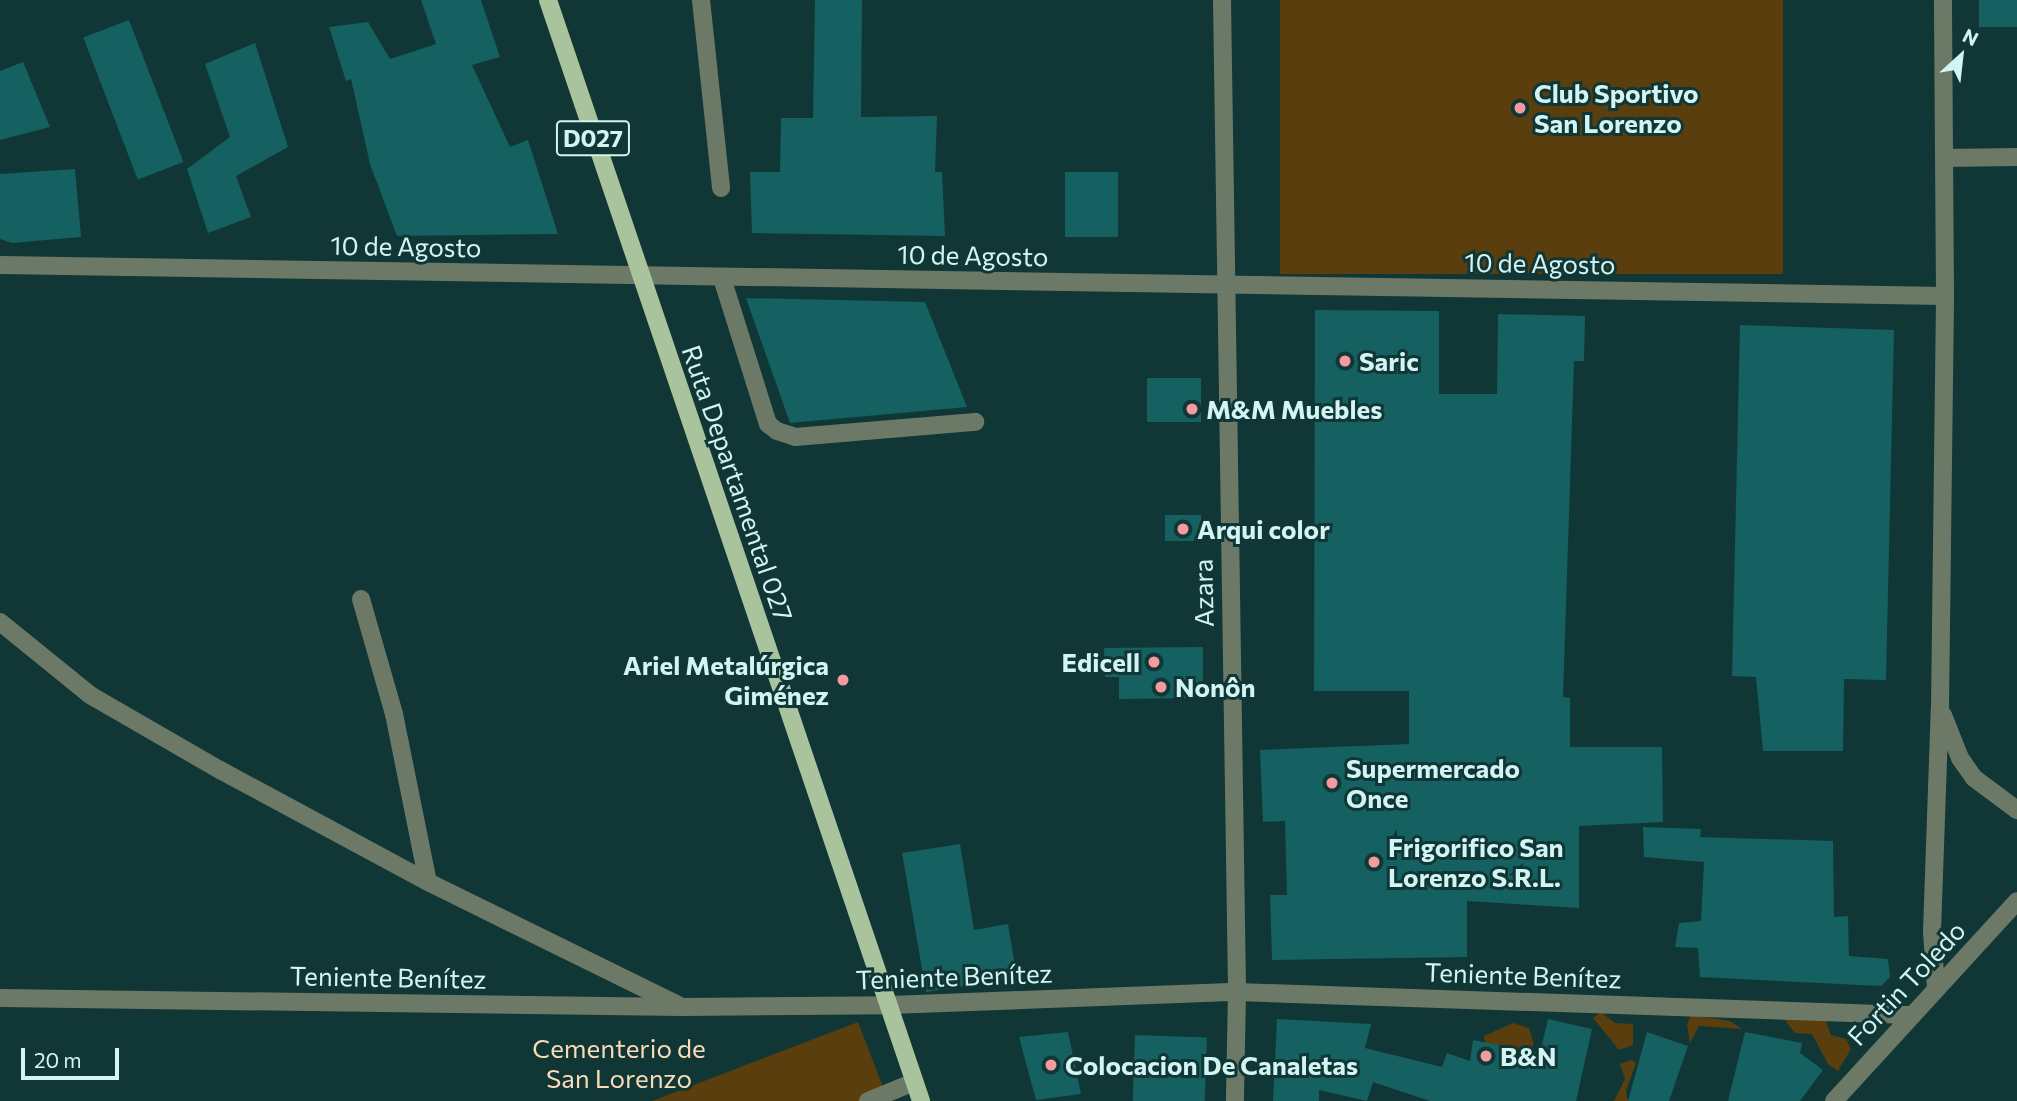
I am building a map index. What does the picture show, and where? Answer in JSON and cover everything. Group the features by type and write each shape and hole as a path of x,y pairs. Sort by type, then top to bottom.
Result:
{"main road":[{"name":"Ruta Departamental 027","path":"548,0 639,277 891,1005 921,1101"}],"street":[{"path":"701,0 720,188"},
{"name":"Azara","path":"1222,0 1223,285 1237,992 1235,1101"},
{"path":"1936,988 1932,932 1940,708 1945,296 1943,0"},
{"path":"1944,158 2017,157"},
{"name":"10 de Agosto","path":"0,265 1945,296"},
{"path":"722,278 768,424 777,431 795,437 975,422"},
{"path":"361,599 391,703 428,882"},
{"path":"0,622 90,695 428,882 682,1007"},
{"path":"1940,708 1960,758 1974,778 2017,810"},
{"name":"Fortin Toledo","path":"1834,1101 1909,1015 2017,901"},
{"name":"Teniente Benítez","path":"0,998 682,1007 891,1005 1237,992 1909,1015"},
{"path":"868,1101 914,1082"}],"green space":[{"name":"Club Sportivo San Lorenzo","path":"1280,0 1783,0 1783,274 1280,274"},
{"path":"1821,1008 1831,1035 1846,1039 1851,1049 1838,1071 1828,1064 1812,1034 1795,1033 1780,1014"},
{"path":"1601,1012 1615,1023 1633,1024 1633,1045 1619,1050 1593,1018"},
{"path":"1691,1015 1730,1021 1742,1029 1699,1026 1690,1043 1687,1025"},
{"path":"858,1022 888,1101 652,1101"},
{"path":"1513,1023 1529,1028 1534,1044 1528,1054 1486,1046 1484,1036"},
{"path":"1632,1060 1636,1063 1626,1091 1628,1101 1614,1101 1625,1079 1620,1064"}],"building":[{"path":"421,0 481,0 500,57 472,65 510,147 528,140 558,234 397,236 370,164 351,79 346,81 329,27 368,22 390,59 436,44"},
{"path":"815,0 862,0 861,117 937,116 935,172 942,172 945,236 752,233 750,172 780,172 781,118 813,118"},
{"path":"1979,0 2017,0 2017,27 1979,27"},
{"path":"129,20 183,162 138,179 83,38"},
{"path":"255,43 288,147 236,176 251,217 208,233 187,169 230,137 205,64"},
{"path":"23,62 50,127 0,140 0,71"},
{"path":"75,169 81,237 12,243 0,239 0,174"},
{"path":"1065,172 1118,172 1118,237 1065,237"},
{"path":"746,298 925,302 967,407 790,423"},
{"path":"1315,310 1439,311 1439,394 1497,394 1498,314 1585,316 1584,361 1574,361 1563,697 1570,698 1570,747 1662,747 1663,822 1579,826 1579,908 1467,901 1467,957 1272,960 1270,895 1287,895 1285,821 1263,822 1260,750 1409,744 1409,691 1314,691"},
{"path":"1740,325 1894,330 1886,680 1844,679 1843,751 1763,751 1756,677 1732,676"},
{"path":"1147,378 1201,378 1201,422 1147,422"},
{"name":"Arqui color","path":"1165,515 1201,515 1201,541 1165,541"},
{"name":"Edicell","path":"1203,647 1203,698 1119,699 1119,677 1105,677 1104,648"},
{"path":"1643,827 1701,829 1700,837 1833,841 1834,917 1848,916 1849,956 1888,959 1890,977 1881,986 1700,977 1698,948 1675,947 1679,923 1701,921 1704,862 1644,857"},
{"path":"960,844 974,930 1008,924 1017,978 926,992 902,853"},
{"path":"1277,1019 1371,1024 1365,1048 1442,1067 1447,1053 1470,1061 1473,1040 1540,1053 1548,1019 1592,1029 1576,1101 1430,1101 1373,1082 1367,1101 1319,1090 1319,1101 1273,1101"},
{"name":"Colocacion De Canaletas","path":"1068,1032 1081,1094 1036,1100 1019,1037"},
{"path":"1647,1032 1688,1046 1669,1101 1628,1101"},
{"path":"1745,1032 1802,1043 1800,1053 1823,1070 1800,1101 1728,1101"},
{"path":"1135,1035 1207,1038 1205,1101 1133,1101"}],"place":[{"name":"Club Sportivo San Lorenzo","path":"1520,108"},
{"name":"Saric","path":"1345,361"},
{"name":"M&M Muebles","path":"1192,409"},
{"name":"Arqui color","path":"1183,529"},
{"name":"Edicell","path":"1154,662"},
{"name":"Ariel Metalúrgica Giménez","path":"843,680"},
{"name":"Nonôn","path":"1161,687"},
{"name":"Supermercado Once","path":"1332,783"},
{"name":"Frigorifico San Lorenzo S.R.L.","path":"1374,862"},
{"name":"B&N","path":"1486,1056"},
{"name":"Colocacion De Canaletas","path":"1051,1065"}],"park label":[{"name":"Cementerio de San Lorenzo","path":"619,1063"}]}
